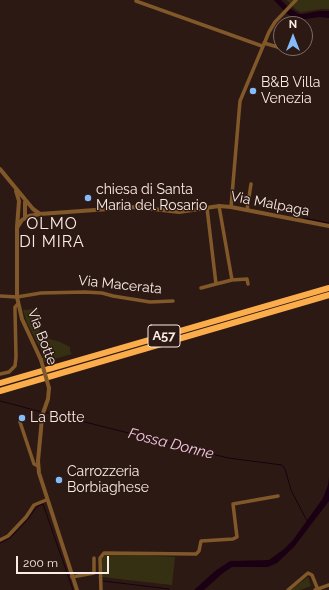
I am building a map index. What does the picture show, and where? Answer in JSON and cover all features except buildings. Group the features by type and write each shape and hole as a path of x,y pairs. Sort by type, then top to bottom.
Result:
{"highway":[{"name":"A57","path":"0,383 329,288"},
{"name":"A57","path":"0,391 329,295"}],"street":[{"path":"231,207 240,101 263,44 275,22 296,0"},
{"path":"136,1 273,46"},
{"path":"0,169 33,210 40,214"},
{"path":"247,210 251,184"},
{"path":"15,188 18,198 18,228"},
{"path":"18,228 22,220 25,218 25,200"},
{"path":"219,206 232,280"},
{"name":"Via Malpaga","path":"25,218 40,214 136,207 179,212 219,206 329,226"},
{"path":"207,208 216,284"},
{"path":"18,209 21,215 25,218"},
{"name":"Via Botte","path":"18,228 18,304 22,319 41,360 49,388 40,436 38,466 39,476 77,590"},
{"path":"201,288 232,280 247,279 248,284"},
{"name":"Via Macerata","path":"0,296 17,297 41,293 78,292 102,293 150,302 173,301"},
{"path":"0,374 11,370 16,362 15,306 18,304"},
{"name":"Via Botte","path":"20,422 34,464 38,466"},
{"path":"101,590 100,558 104,553 196,554 199,550 201,541 233,539 237,537 233,504 278,496"},
{"path":"0,540 8,536 26,517 34,505 46,500"},
{"path":"72,577 94,573 94,558"},
{"path":"288,590 308,573 312,575 317,590 329,585"}],"shaded area":[{"path":"274,0 281,0 288,7 299,14 329,11 329,18 291,16 287,14"},
{"path":"287,0 329,0 329,9 301,12 296,10"},
{"path":"38,309 40,336 60,342 70,347 70,352 72,354 44,362 41,350 27,323 23,310"},
{"path":"329,477 329,501 294,547 277,563 268,567 232,567 204,590 194,590 215,571 230,561 269,560 284,549 293,540 323,498 328,485"},
{"path":"101,554 175,557 172,585 102,577"},
{"path":"308,577 311,586 300,590 290,590"}],"waterway":[{"path":"304,218 329,223"},
{"name":"Fossa Donne","path":"0,401 42,412"},
{"name":"Fossa Donne","path":"45,412 228,458 282,465 285,469 291,490 307,521"},
{"path":"0,543 10,538 28,519 35,509 43,504 73,590"},
{"path":"103,581 169,589"}],"place":[{"name":"B&B Villa Venezia","path":"253,91"},
{"name":"chiesa di Santa Maria del Rosario","path":"88,198"},
{"name":"La Botte","path":"22,418"},
{"name":"Carrozzeria Borbiaghese","path":"59,480"}],"district":[{"name":"OLMO DI MIRA","path":"52,233"}]}
